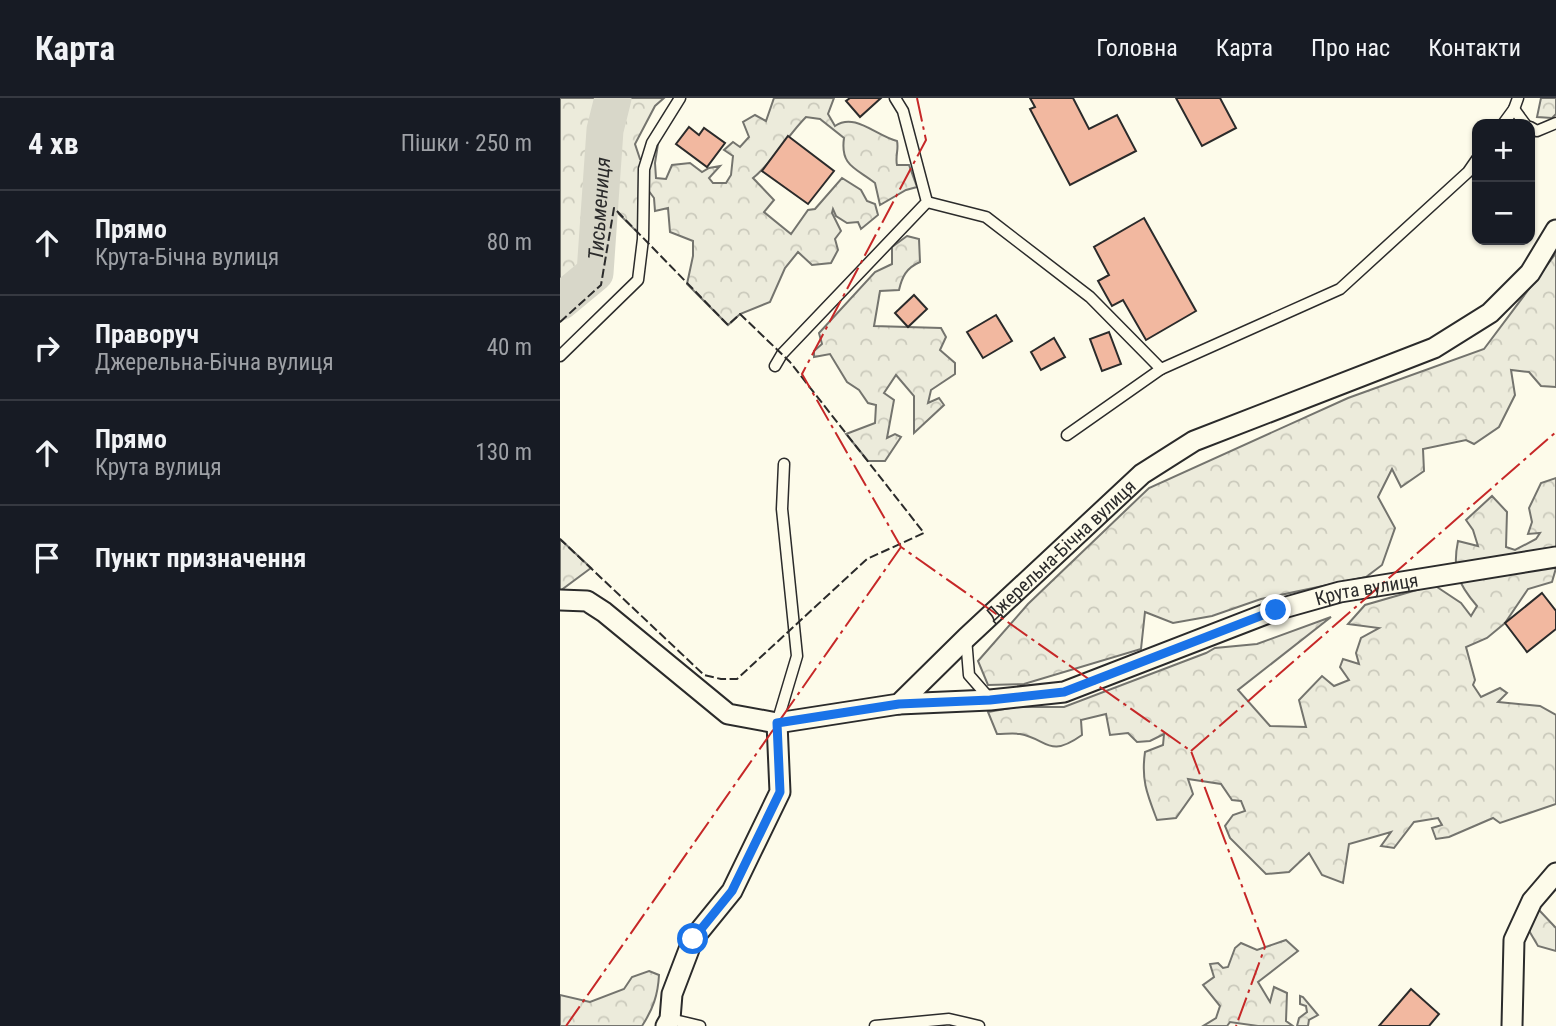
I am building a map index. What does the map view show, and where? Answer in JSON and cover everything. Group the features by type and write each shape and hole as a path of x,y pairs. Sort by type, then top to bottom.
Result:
{"street":[{"name":"Джерельна-Бічна вулиця","path":"899,704 1142,474 1194,441 1434,348 1490,313 1530,272 1556,230"},
{"name":"Крута вулиця","path":"899,704 990,700 1064,692 1276,610 1340,592 1556,557"},
{"path":"560,600 587,601 596,606 728,714 777,723 899,704"},
{"path":"668,1022 672,994 693,939 732,891 780,792 777,723"},
{"path":"1512,1026 1514,940 1532,901 1556,873"}],"lane":[{"path":"560,356 638,280 643,239 644,169 652,143 680,98"},
{"path":"895,98 903,111 927,202"},
{"path":"903,111 904,98"},
{"path":"1507,119 1518,98"},
{"path":"1514,109 1521,119"},
{"path":"1535,130 1556,123"},
{"path":"1067,435 1161,369 1340,289 1472,166"},
{"path":"775,366 791,345 927,202"},
{"path":"927,202 986,217 1090,297 1161,369"},
{"path":"777,723 797,656 782,509 784,464"},
{"path":"965,639 969,675 990,700"},
{"path":"875,1026 949,1019 979,1026"},
{"path":"668,1022 700,1026"}],"green space":[{"path":"560,98 664,98 655,106 635,144 640,159 649,159 654,143 658,144 656,178 666,179 672,165 690,163 702,172 720,166 709,178 713,183 726,183 731,175 733,156 724,150 733,142 740,147 749,137 743,122 755,115 766,121 774,98 834,98 828,114 835,126 843,122 858,123 897,141 897,165 909,165 917,187 906,190 880,205 875,183 847,161 844,155 844,138 820,119 806,117 753,178 774,200 764,212 791,234 808,210 815,209 842,178 861,190 867,201 875,204 878,215 861,229 858,222 847,223 836,216 833,209 832,213 841,231 835,239 838,250 831,263 812,265 798,252 785,268 770,302 740,314 728,325 687,284 693,241 670,232 668,208 655,211 654,198 639,178 638,233 614,209 601,285 560,322"},
{"path":"1541,98 1556,98 1556,114 1552,118 1537,117"},
{"path":"907,236 919,239 920,262 905,273 899,290 880,291 874,326 941,328 946,337 940,350 955,363 955,374 931,390 928,403 939,398 944,405 914,433 914,396 896,375 884,393 894,400 887,438 895,434 901,437 885,461 868,461 846,434 875,423 876,405 868,403 859,390 847,382 830,354 814,357 814,351 822,344 819,333 875,272 892,264 892,247"},
{"path":"1556,253 1556,387 1541,386 1529,372 1511,370 1515,395 1499,427 1474,444 1466,440 1423,449 1424,471 1401,487 1392,469 1378,497 1395,528 1382,565 1366,577 1261,599 1212,616 1173,623 1145,612 1141,649 1024,684 988,685 978,661 1028,604 1149,488 1348,398 1484,349"},
{"path":"1556,478 1556,568 1552,582 1528,589 1505,623 1487,638 1466,647 1475,680 1473,685 1481,697 1500,688 1507,693 1498,702 1540,706 1556,715 1556,804 1500,823 1493,818 1449,837 1436,839 1432,828 1442,825 1438,818 1414,822 1394,848 1381,846 1391,832 1349,844 1343,883 1322,875 1309,853 1289,872 1266,874 1230,838 1225,826 1233,815 1245,811 1241,801 1232,800 1221,784 1188,779 1193,794 1176,818 1157,820 1146,787 1144,762 1145,752 1163,745 1164,734 1150,741 1137,742 1128,733 1110,735 1106,714 1081,720 1082,735 1062,746 1055,747 1020,734 997,734 988,712 1016,707 1064,707 1215,648 1257,644 1331,617 1238,690 1270,726 1306,727 1299,700 1322,676 1334,686 1349,680 1340,667 1343,659 1359,664 1356,653 1361,638 1379,628 1348,624 1365,605 1434,585 1461,603 1471,616 1477,606 1465,591 1456,569 1458,541 1478,546 1473,530 1466,520 1492,496 1507,512 1506,547 1515,550 1536,539 1540,533 1528,534 1532,522 1529,508 1541,483"},
{"path":"560,539 591,568 560,591"},
{"path":"1539,910 1556,928 1556,951 1538,946 1528,929"},
{"path":"1286,940 1298,951 1258,982 1270,1002 1274,987 1287,993 1286,1021 1293,1026 1258,1026 1230,1022 1227,1026 1203,1026 1216,1018 1220,1006 1203,985 1214,977 1210,964 1218,963 1223,968 1228,967 1235,948 1241,943 1257,950"},
{"path":"649,971 659,975 654,1002 642,1026 560,1026 560,995 590,1002 624,989 632,977"},
{"path":"1300,996 1318,1015 1309,1020 1308,1026 1297,1026 1299,1018 1307,1012 1306,1006 1300,1004"}],"building":[{"path":"850,98 881,98 860,117 846,101"},
{"path":"1030,98 1073,98 1089,129 1117,115 1136,151 1070,185 1030,109 1035,107"},
{"path":"1176,98 1220,98 1236,128 1202,146"},
{"path":"689,127 699,135 704,128 725,143 707,167 676,144"},
{"path":"788,136 834,171 808,204 762,171"},
{"path":"1144,218 1196,311 1146,340 1123,300 1112,306 1098,281 1109,275 1094,247"},
{"path":"914,295 927,309 908,327 895,313"},
{"path":"996,315 1012,341 983,358 967,332"},
{"path":"1109,332 1121,364 1102,371 1090,339"},
{"path":"1054,338 1065,357 1041,370 1031,352"},
{"path":"1542,593 1556,611 1556,629 1527,652 1505,623"},
{"path":"1411,989 1439,1014 1429,1026 1379,1026"}],"waterway":[{"name":"Тисьмениця","path":"560,302 595,273 605,130 613,98"}],"fence":[{"path":"560,322 601,285 614,208 728,325 740,314 790,362 924,533 867,559 737,679 704,675 560,539"}],"power":[{"path":"917,98 926,140 802,374 901,547 1191,751 1265,947 1236,1026"},
{"path":"1191,751 1556,432"},
{"path":"566,1026 901,547"}],"route":[{"path":"693,939 732,891 780,792 777,723 899,704 990,700 1064,692 1276,610"}]}
